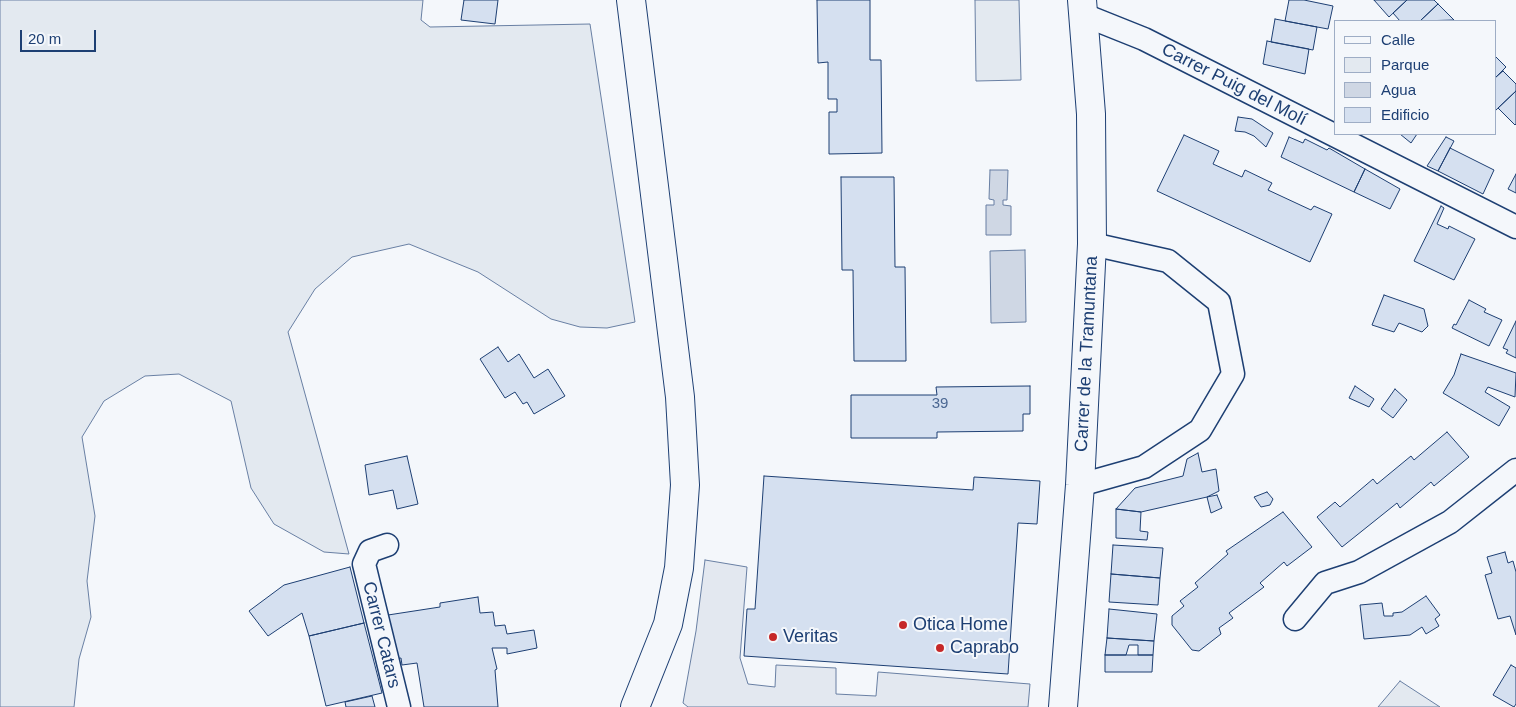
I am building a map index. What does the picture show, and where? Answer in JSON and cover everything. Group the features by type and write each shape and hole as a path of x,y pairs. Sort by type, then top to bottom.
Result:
{"main road":[{"path":"631,0 680,397 685,485 679,568 668,624 634,701"},
{"name":"Carrer de la Tramuntana","path":"1063,707 1080,484 1092,244 1091,114 1083,8"}],"street":[{"name":"Carrer Puig del Molí","path":"1083,8 1516,227"},
{"path":"1080,484 1144,468 1200,430 1233,374 1219,302 1168,262 1092,244"},
{"path":"1295,619 1325,583 1359,572 1450,522 1516,470"},
{"name":"Carrer Catars","path":"387,545 370,551 364,564 399,707"}],"green space":[{"path":"0,0 423,0 421,20 430,27 590,24 635,322 607,328 580,327 551,319 478,272 409,244 352,257 315,289 288,332 349,554 324,552 274,524 251,488 231,401 179,374 145,376 104,401 82,437 95,516 87,581 91,617 79,659 74,707 0,707"},
{"path":"975,0 1019,0 1021,80 976,81"},
{"path":"1400,681 1440,707 1378,707"}],"shaded area":[{"path":"705,560 747,567 740,658 748,684 775,687 776,665 836,668 836,694 876,696 878,672 1030,684 1028,707 688,707 683,703 696,631"}],"water":[{"path":"990,170 1008,170 1007,200 1003,200 1003,205 1011,206 1011,235 986,235 986,205 994,205 994,200 989,199"},
{"path":"1025,250 1026,322 991,323 990,251"}],"building":[{"path":"464,0 498,0 495,24 461,20"},
{"path":"817,0 870,0 870,60 881,60 882,153 829,154 829,112 837,112 837,99 828,99 828,62 818,63"},
{"path":"1289,0 1304,0 1333,6 1328,29 1285,21"},
{"path":"1374,0 1407,0 1389,17"},
{"path":"1407,0 1434,0 1438,4 1421,20 1399,20 1393,13"},
{"path":"1438,4 1454,20 1421,20"},
{"path":"1275,19 1317,27 1313,50 1271,42"},
{"path":"1267,41 1309,49 1305,74 1263,64"},
{"path":"1496,57 1506,67 1496,77"},
{"path":"1503,71 1516,84 1516,91 1496,110 1496,77"},
{"path":"1516,91 1516,124 1515,125 1498,108"},
{"path":"1238,117 1252,119 1273,133 1266,147 1254,136 1245,132 1235,131"},
{"path":"1184,135 1219,151 1213,164 1242,177 1245,170 1272,183 1268,190 1311,210 1314,206 1332,214 1310,262 1157,191"},
{"path":"1401,135 1416,135 1411,143"},
{"path":"1289,137 1303,143 1305,139 1327,150 1329,148 1365,169 1354,192 1281,157"},
{"path":"1446,137 1454,141 1438,171 1427,166"},
{"path":"1450,148 1494,170 1483,194 1438,171"},
{"path":"1365,169 1400,189 1390,209 1354,192"},
{"path":"1516,174 1516,193 1508,189"},
{"path":"841,177 894,177 895,267 905,267 906,361 854,361 853,270 842,270"},
{"path":"1441,206 1444,208 1437,224 1448,229 1449,226 1475,239 1454,280 1414,261"},
{"path":"1384,295 1424,309 1428,326 1422,332 1399,323 1394,332 1372,325"},
{"path":"1469,300 1486,309 1484,312 1502,320 1489,346 1452,328 1454,324 1456,325"},
{"path":"1516,321 1516,358 1506,353 1508,350 1503,348"},
{"path":"498,347 508,362 519,354 534,378 548,369 565,396 534,414 527,402 523,404 515,392 505,398 480,359"},
{"path":"1461,354 1516,373 1515,397 1488,387 1485,392 1510,407 1499,426 1443,393 1454,375"},
{"path":"1030,386 1030,414 1023,414 1023,431 937,432 937,438 851,438 851,395 937,395 936,387"},
{"path":"1355,386 1374,399 1369,407 1349,398"},
{"path":"1395,389 1407,400 1393,418 1381,409"},
{"path":"1447,432 1469,457 1434,486 1431,482 1400,508 1397,503 1342,547 1317,517 1335,502 1340,507 1373,479 1377,484 1411,456 1414,460"},
{"path":"1198,453 1202,472 1216,469 1219,491 1207,497 1141,512 1116,509 1135,488 1183,476 1187,459"},
{"path":"407,456 418,504 397,509 393,490 369,495 365,465"},
{"path":"764,476 973,490 974,477 1040,481 1037,524 1018,523 1008,674 744,656 747,609 755,609"},
{"path":"1267,492 1273,499 1270,505 1261,507 1254,497"},
{"path":"1217,495 1222,508 1211,513 1207,497"},
{"path":"1116,509 1141,512 1140,531 1148,532 1147,540 1116,538"},
{"path":"1283,512 1312,547 1287,566 1284,562 1260,583 1264,587 1229,613 1233,618 1219,628 1221,634 1199,651 1192,650 1172,625 1172,616 1184,606 1180,601 1198,587 1195,583 1228,554 1226,551"},
{"path":"1113,545 1163,548 1160,578 1111,574"},
{"path":"1505,552 1508,563 1513,561 1516,572 1516,635 1510,616 1498,619 1485,575 1492,573 1487,557"},
{"path":"350,567 364,623 309,636 302,613 268,636 249,611 284,585"},
{"path":"1111,574 1160,578 1158,605 1109,602"},
{"path":"1426,596 1440,615 1435,619 1439,626 1426,634 1422,627 1410,635 1364,639 1360,605 1382,603 1384,616 1393,616 1393,613 1402,612"},
{"path":"478,597 480,613 493,612 495,626 505,625 507,634 534,630 537,648 507,654 507,648 492,648 497,669 495,670 498,707 424,707 417,663 402,665 401,658 395,659 388,615 440,607 440,603"},
{"path":"1109,609 1157,614 1154,641 1107,638"},
{"path":"364,623 382,693 326,706 309,636"},
{"path":"1107,638 1154,641 1153,655 1138,655 1138,645 1129,645 1126,655 1105,655"},
{"path":"1105,655 1153,655 1152,672 1105,672"},
{"path":"1511,665 1516,668 1516,704 1514,707 1493,695"},
{"path":"372,696 375,707 346,707 345,702"}],"place":[{"name":"Otica Home","path":"903,625"},
{"name":"Veritas","path":"773,637"},
{"name":"Caprabo","path":"940,648"}]}
